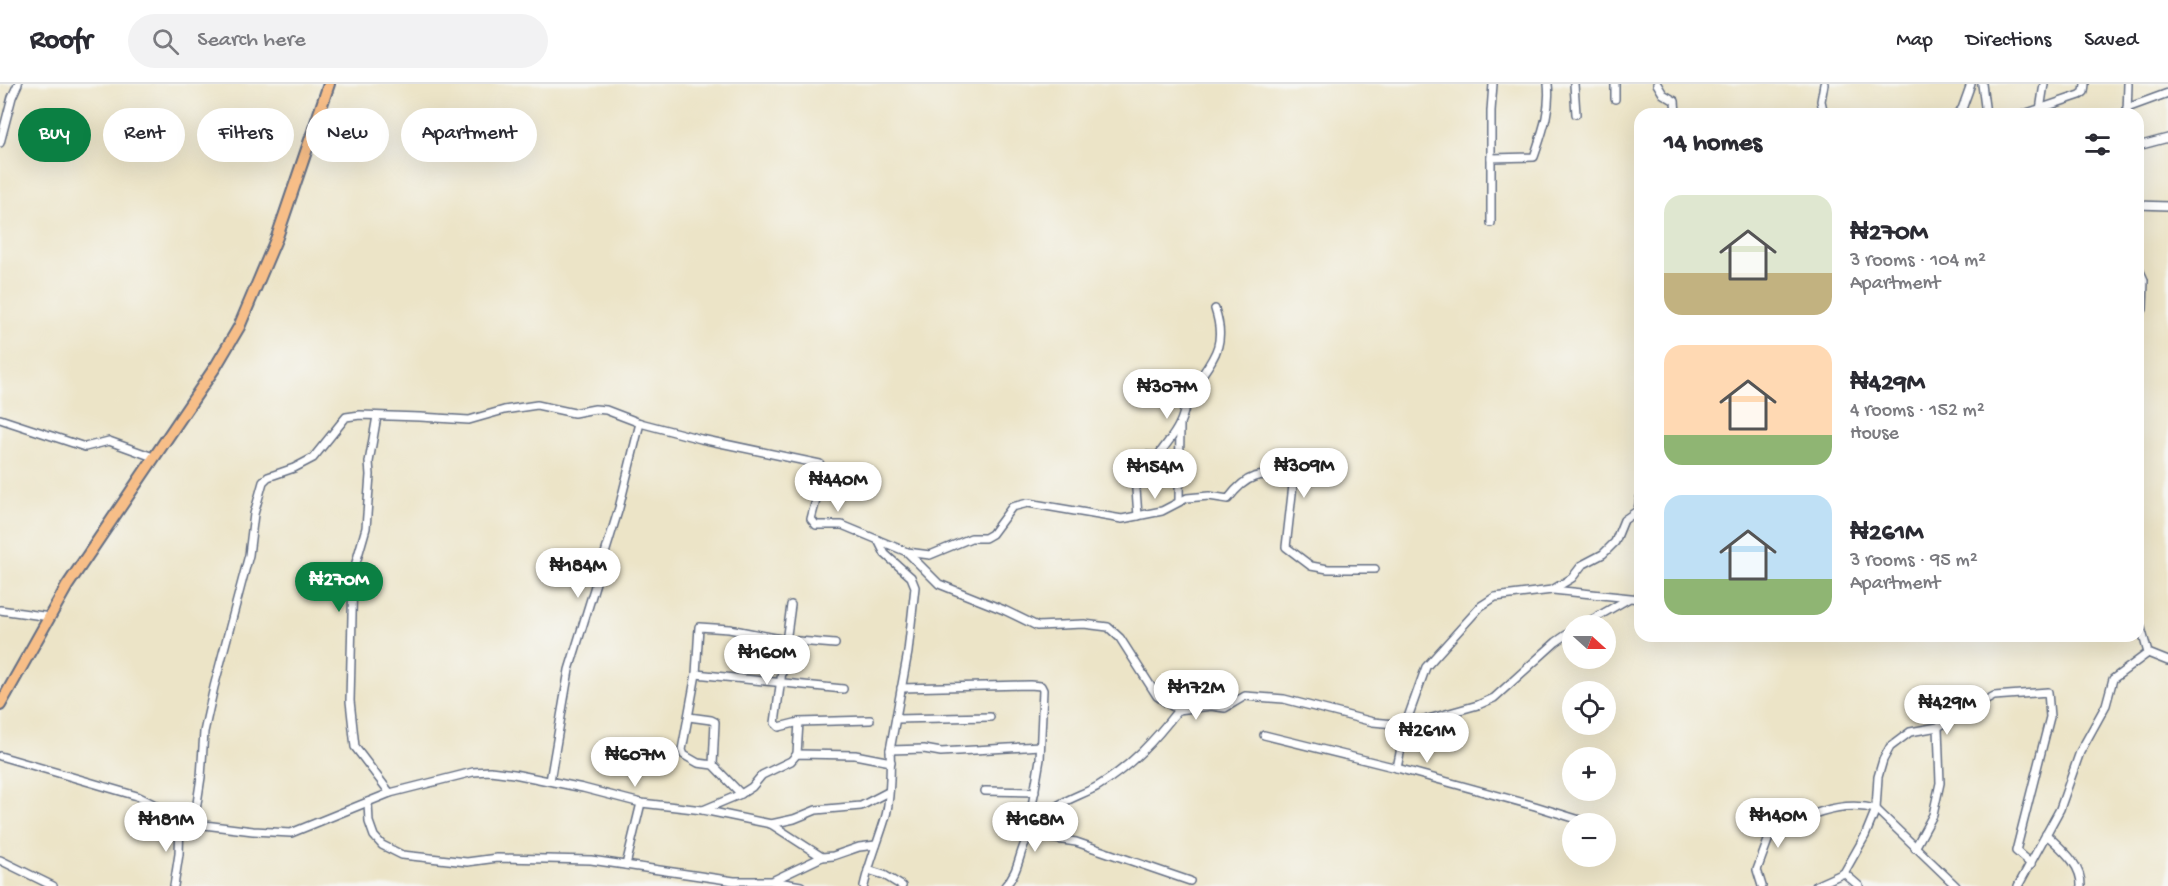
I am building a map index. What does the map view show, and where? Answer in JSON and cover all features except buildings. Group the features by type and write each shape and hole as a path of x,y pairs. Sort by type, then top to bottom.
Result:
{"main road":[{"path":"0,705 72,577 216,366 239,327 277,237 329,84"}],"street":[{"path":"0,143 12,97 18,84"},
{"path":"1491,223 1494,84"},
{"path":"1491,158 1534,158 1548,114 1548,84"},
{"path":"1574,84 1576,114"},
{"path":"1615,84 1615,99"},
{"path":"1657,84 1663,94 1675,101 1676,108"},
{"path":"1823,108 1821,100 1824,84"},
{"path":"1962,108 1971,84"},
{"path":"1982,84 1985,108"},
{"path":"2040,108 2044,84"},
{"path":"2045,108 2080,95 2084,92 2085,84"},
{"path":"2127,108 2128,84"},
{"path":"2134,108 2168,93"},
{"path":"2144,144 2168,138"},
{"path":"2144,205 2168,206"},
{"path":"1179,500 1180,423 1192,390 1213,361 1217,351 1219,320 1215,309"},
{"path":"194,823 201,777 204,732 249,555 254,514 263,482 268,477 294,468 313,458 346,417 420,417 469,420 504,410 537,405 574,413 606,410 640,423 701,439 820,464 823,474 811,519 816,525 842,525 907,552 930,555 971,538 985,538 992,534 1012,507 1028,503 1122,519 1162,511 1179,500 1209,496 1228,498 1251,476 1270,474 1289,478 1293,485 1286,547 1311,566 1328,569 1375,569"},
{"path":"377,416 369,462 366,528 353,573 350,701 355,747 390,794"},
{"path":"0,419 85,447 109,441 153,457"},
{"path":"550,782 569,669 622,499 640,423"},
{"path":"1137,516 1135,476 1138,460 1144,455 1158,456 1180,423"},
{"path":"1552,590 1572,578 1582,565 1603,554 1615,542 1624,520 1634,513"},
{"path":"864,886 886,818 890,750 908,652 915,587 911,577 885,554 878,540"},
{"path":"907,552 939,584 1037,626 1084,624 1108,627 1120,638 1157,696 1178,710 1211,706 1225,708 1245,696 1284,699 1373,722 1406,723 1447,714 1494,698 1562,638"},
{"path":"1397,768 1406,723 1426,668 1481,606 1495,597 1552,590 1634,598"},
{"path":"1600,615 1629,598"},
{"path":"791,605 775,723 779,727 799,722 870,720"},
{"path":"0,609 50,617"},
{"path":"741,794 713,765 698,763 684,755 682,750 696,674 699,627 729,629 786,640 835,644"},
{"path":"2144,639 2148,653"},
{"path":"2148,653 2168,661"},
{"path":"2018,886 2060,809 2080,752 2106,705 2113,679 2148,653"},
{"path":"696,674 843,689"},
{"path":"901,688 1041,686 1043,690 1040,746 1029,825 1030,835"},
{"path":"1815,886 1844,873 1865,837 1876,809 1878,777 1890,747 1910,732 1938,727 1994,696 2048,692 2049,717 2016,851 2031,864"},
{"path":"1005,886 1011,880 1019,864 1024,844 1054,807 1083,795 1118,773 1155,740 1178,710"},
{"path":"689,717 715,722 713,765"},
{"path":"896,719 990,717"},
{"path":"703,810 741,794 752,787 762,775 791,761 797,754 799,722"},
{"path":"1915,848 1933,815 1940,783 1938,727"},
{"path":"1264,735 1397,768 1562,814"},
{"path":"890,750 964,752 1040,746"},
{"path":"797,754 861,756 891,762"},
{"path":"0,756 137,796 165,810 180,822 252,831 291,833 390,794 473,772 490,771 640,803 703,810 771,824 822,857"},
{"path":"985,791 1035,792"},
{"path":"771,824 794,819 816,810 861,806 888,792"},
{"path":"368,801 369,822 374,836 382,845 402,855 467,862 497,858 554,858 626,865 734,881 772,881 801,886"},
{"path":"626,865 640,803"},
{"path":"1762,886 1757,870 1770,834 1800,819 1826,810 1859,805 1876,809 1956,886"},
{"path":"174,886 179,854 180,822"},
{"path":"2046,834 2068,855 2078,870 2081,886"},
{"path":"1030,835 1076,842 1190,881"},
{"path":"772,881 822,857 876,845"},
{"path":"0,860 53,886"},
{"path":"868,870 884,875 903,886"},
{"path":"1844,873 1859,886"}]}
